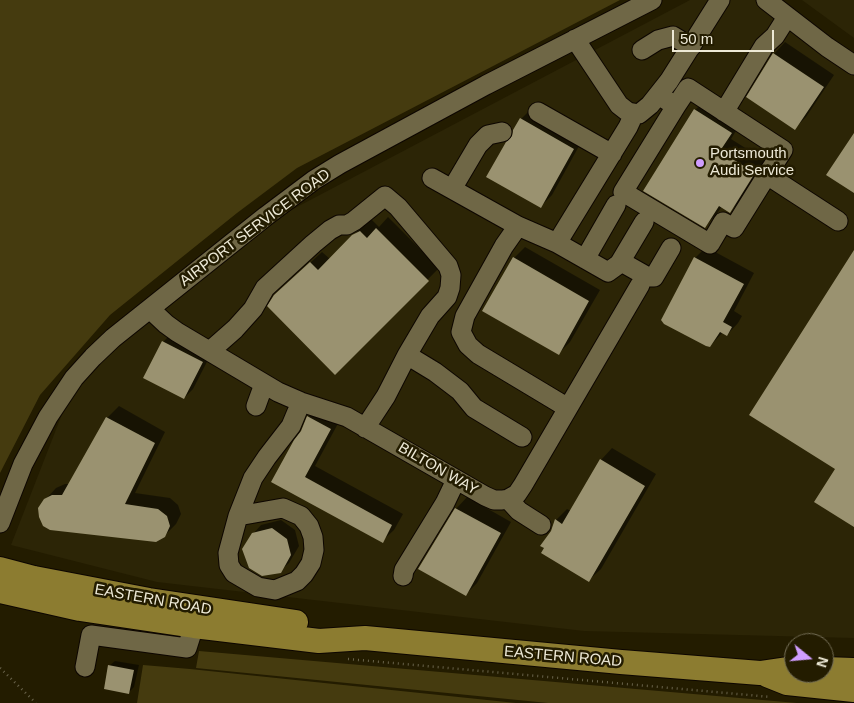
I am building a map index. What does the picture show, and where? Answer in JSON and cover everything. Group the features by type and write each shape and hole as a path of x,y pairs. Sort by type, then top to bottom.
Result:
{"main road":[{"name":"EASTERN ROAD","path":"0,569 62,584 149,600 321,625 365,638"},
{"name":"EASTERN ROAD","path":"0,592 80,609 194,626 319,641 365,638 760,673 784,669"},
{"path":"834,669 854,670"},
{"name":"EASTERN ROAD","path":"760,673 787,684 854,690"}],"street":[{"name":"AIRPORT SERVICE ROAD","path":"0,523 23,464 61,395 93,357 113,338 266,216 323,175 365,149 652,0"},
{"path":"575,39 619,104 628,112 639,114 658,95 720,0"},
{"path":"766,0 854,65"},
{"path":"724,112 764,46 775,36 787,17"},
{"path":"642,50 658,40 673,36 691,47"},
{"path":"688,88 783,150 734,228 724,222 710,244 623,192 676,106 688,88"},
{"path":"658,95 676,106"},
{"path":"538,112 612,154"},
{"path":"557,243 612,154 634,114"},
{"path":"452,189 478,145 488,135 502,132"},
{"path":"767,174 838,221"},
{"path":"432,178 518,226 557,243 608,272 619,264 644,222"},
{"path":"210,351 235,330 254,309 264,288 313,244 330,230 354,221 386,196 398,207 448,266 451,275 450,288 447,297 430,316 386,396 365,428"},
{"path":"585,259 616,204"},
{"path":"518,226 504,246 465,316 461,332 468,346 478,354 568,408"},
{"path":"619,264 625,264 648,277 654,277 671,248"},
{"path":"541,525 519,511 508,499 517,494 523,485 640,285"},
{"name":"BILTON WAY","path":"150,309 166,324 264,384 301,402 333,412 365,428 494,500 508,499"},
{"path":"407,355 435,372 460,391 474,408 522,437"},
{"path":"256,406 264,384"},
{"path":"238,516 283,508 301,516 313,537 314,550 311,563 304,574 297,581 275,590 258,587 234,573 229,565 228,553 238,516 253,478 274,446 291,426 301,402"},
{"path":"403,576 404,570 445,503 456,480"},
{"path":"85,667 91,635 187,648 194,626"}],"path":[{"path":"0,668 36,703"}],"shaded area":[{"path":"0,0 620,0 297,168 237,213 110,315 40,395 0,473"},
{"path":"690,0 760,0 854,68 854,638 834,637 834,633 784,633 784,636 584,631 157,582 11,545 73,386 259,227"},
{"path":"802,0 854,0 854,38"},
{"path":"199,651 797,703 548,703 196,668"},
{"path":"143,665 190,669 516,703 137,703"}],"building":[{"path":"773,53 824,87 795,130 746,97"},
{"name":"Portsmouth Audi Service","path":"694,109 732,133 720,151 755,173 730,213 719,206 705,228 643,191"},
{"path":"520,118 574,149 541,208 486,177 506,142 512,136 513,130"},
{"path":"854,133 854,193 826,175"},
{"path":"376,228 429,281 335,375 267,306 274,295 310,262 318,270 352,235 360,231 367,238"},
{"path":"854,250 854,527 814,502 835,469 749,415"},
{"path":"513,257 589,301 559,355 482,311"},
{"path":"694,257 744,284 723,322 732,327 727,336 720,332 710,347 664,324 661,320"},
{"path":"162,341 203,362 184,399 143,378"},
{"path":"307,416 331,429 305,477 392,525 383,543 271,482 301,431"},
{"path":"106,417 155,443 125,504 158,509 167,516 170,526 165,537 156,542 50,530 43,526 39,517 38,508 44,499 52,495 62,495"},
{"path":"600,459 645,486 589,582 541,553 544,548 540,546 551,531 555,519 562,524"},
{"path":"455,508 501,533 466,596 418,569"},
{"path":"272,528 287,539 291,555 281,573 262,576 249,568 242,549 252,533"},
{"path":"108,665 134,670 129,694 104,689"}],"place":[{"name":"Portsmouth Audi Service","path":"700,163"}]}
